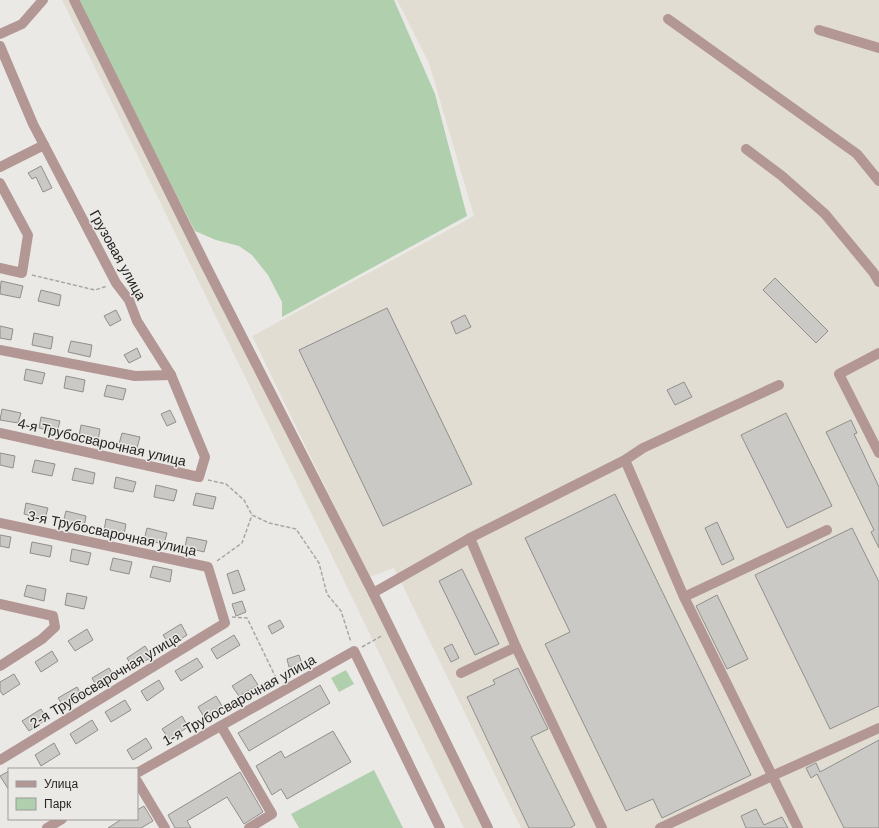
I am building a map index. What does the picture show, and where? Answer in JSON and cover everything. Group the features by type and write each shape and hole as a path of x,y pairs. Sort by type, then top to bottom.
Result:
{"street":[{"path":"0,34 22,24 43,0"},
{"path":"74,0 205,264 373,593 488,828"},
{"path":"668,19 857,154 879,181"},
{"path":"819,30 879,48"},
{"name":"Грузовая улица","path":"0,46 33,124 116,283 129,300 137,321 171,375 205,457 199,477"},
{"path":"0,167 44,145"},
{"path":"746,149 782,176 824,214 873,272 879,282"},
{"path":"0,183 28,235 22,273 0,268"},
{"path":"0,350 135,376 171,375"},
{"path":"879,353 839,374 879,453"},
{"path":"373,593 470,538 625,460 643,448 779,385"},
{"name":"4-я Трубосварочная улица","path":"0,433 199,477"},
{"path":"625,460 684,597 798,828"},
{"name":"3-я Трубосварочная улица","path":"0,523 208,567 224,620"},
{"path":"684,597 827,530"},
{"path":"470,538 516,647 602,828"},
{"path":"0,604 53,616 55,627 42,640 0,666"},
{"name":"2-я Трубосварочная улица","path":"0,760 224,620"},
{"path":"461,673 516,647"},
{"path":"354,651 440,828"},
{"name":"1-я Трубосварочная улица","path":"138,772 354,651"},
{"path":"221,726 272,814 250,828"},
{"path":"660,828 879,728"},
{"path":"138,783 164,828"},
{"path":"47,828 60,820"}],"path":[{"path":"22,273 95,290 116,283"},
{"path":"199,477 226,484 244,500 252,515 269,524 296,528 319,563 327,594 341,611 354,651"},
{"path":"208,567 242,543 252,515"},
{"path":"224,620 247,618 282,691"},
{"path":"365,645 375,640"}],"shaded area":[{"path":"62,0 76,0 195,231 485,828 464,828"},
{"path":"397,0 879,0 879,828 521,828 394,568 369,577 252,336 474,216 429,63"}],"green space":[{"path":"76,0 394,0 435,94 467,216 282,317 282,302 268,275 252,255 239,246 216,240 195,231"},
{"path":"346,670 354,684 339,692 331,678"},
{"path":"374,770 403,828 299,828 291,814"}],"building":[{"path":"41,166 52,188 43,192 36,177 32,179 28,173"},
{"path":"775,278 828,331 816,343 763,290"},
{"path":"1,281 23,286 20,298 0,294"},
{"path":"41,290 61,295 59,306 38,301"},
{"path":"387,308 472,484 383,526 299,350"},
{"path":"116,310 121,320 110,326 104,316"},
{"path":"465,315 471,327 456,334 451,322"},
{"path":"0,326 13,329 11,340 0,338"},
{"path":"34,333 53,337 51,349 32,345"},
{"path":"71,341 92,345 90,357 68,352"},
{"path":"137,348 141,357 129,363 124,355"},
{"path":"26,369 45,373 42,384 24,380"},
{"path":"66,376 85,380 83,392 64,388"},
{"path":"684,382 692,397 675,405 667,390"},
{"path":"107,385 126,389 123,400 104,396"},
{"path":"2,409 21,413 18,423 0,420"},
{"path":"170,410 176,422 167,426 161,414"},
{"path":"786,413 832,506 787,528 741,435"},
{"path":"41,417 60,421 57,432 39,428"},
{"path":"851,420 857,433 854,434 879,487 879,548 871,532 874,530 826,432"},
{"path":"81,425 100,429 98,441 79,436"},
{"path":"122,433 140,437 137,448 119,444"},
{"path":"0,453 15,456 13,468 0,465"},
{"path":"35,460 55,464 52,476 32,472"},
{"path":"75,468 95,473 93,484 72,480"},
{"path":"116,477 136,482 133,492 114,488"},
{"path":"156,485 177,490 174,501 154,497"},
{"path":"196,493 216,497 213,509 193,505"},
{"path":"615,494 751,775 662,818 653,799 626,811 545,644 570,632 525,538"},
{"path":"26,503 48,508 45,519 24,514"},
{"path":"66,511 86,516 84,528 63,523"},
{"path":"106,519 126,524 124,535 104,531"},
{"path":"717,522 734,559 722,565 705,528"},
{"path":"147,528 167,533 164,544 144,540"},
{"path":"852,528 879,582 879,706 830,729 755,575"},
{"path":"0,535 11,537 9,548 0,546"},
{"path":"187,537 207,541 204,552 185,547"},
{"path":"32,542 52,546 50,557 30,553"},
{"path":"72,549 91,553 88,565 70,561"},
{"path":"113,558 132,562 129,574 110,570"},
{"path":"153,566 172,570 170,582 150,577"},
{"path":"462,569 499,644 475,655 439,581"},
{"path":"238,570 245,590 233,594 227,574"},
{"path":"27,585 46,589 44,601 24,596"},
{"path":"67,593 87,597 84,609 65,605"},
{"path":"717,595 748,659 727,669 696,606"},
{"path":"242,601 246,612 236,616 232,604"},
{"path":"280,620 284,627 272,634 268,626"},
{"path":"181,624 187,635 170,646 163,635"},
{"path":"87,629 93,640 75,651 68,641"},
{"path":"234,635 240,645 217,659 211,649"},
{"path":"452,644 459,658 451,662 444,648"},
{"path":"145,646 152,657 133,668 127,658"},
{"path":"52,651 58,661 41,672 35,662"},
{"path":"299,655 302,664 289,667 287,659"},
{"path":"197,658 203,667 181,681 175,671"},
{"path":"109,668 115,678 98,689 92,678"},
{"path":"518,668 548,729 531,737 575,825 570,828 529,828 467,697 495,684 493,680"},
{"path":"14,674 20,684 3,695 0,691 0,682"},
{"path":"251,674 258,685 239,696 232,686"},
{"path":"159,680 164,689 147,701 141,691"},
{"path":"320,685 330,703 249,751 238,733"},
{"path":"77,687 83,697 65,709 58,698"},
{"path":"216,696 222,706 204,717 198,707"},
{"path":"125,700 131,710 111,722 105,712"},
{"path":"41,709 47,719 29,731 22,721"},
{"path":"182,716 188,727 169,739 162,729"},
{"path":"92,720 98,730 76,744 70,734"},
{"path":"333,731 351,762 287,799 281,789 272,795 256,766 281,751 285,758"},
{"path":"146,738 152,748 133,760 127,750"},
{"path":"879,740 879,828 844,828 817,774 811,778 806,768 816,763 820,772"},
{"path":"54,743 60,754 41,766 35,755"},
{"path":"8,772 8,788 0,776"},
{"path":"240,772 263,812 244,824 227,797 187,821 191,828 175,828 168,815"},
{"path":"144,806 153,821 141,828 108,828 120,820 138,820 138,809"},
{"path":"756,809 764,825 782,817 788,828 746,828 741,816"}]}
